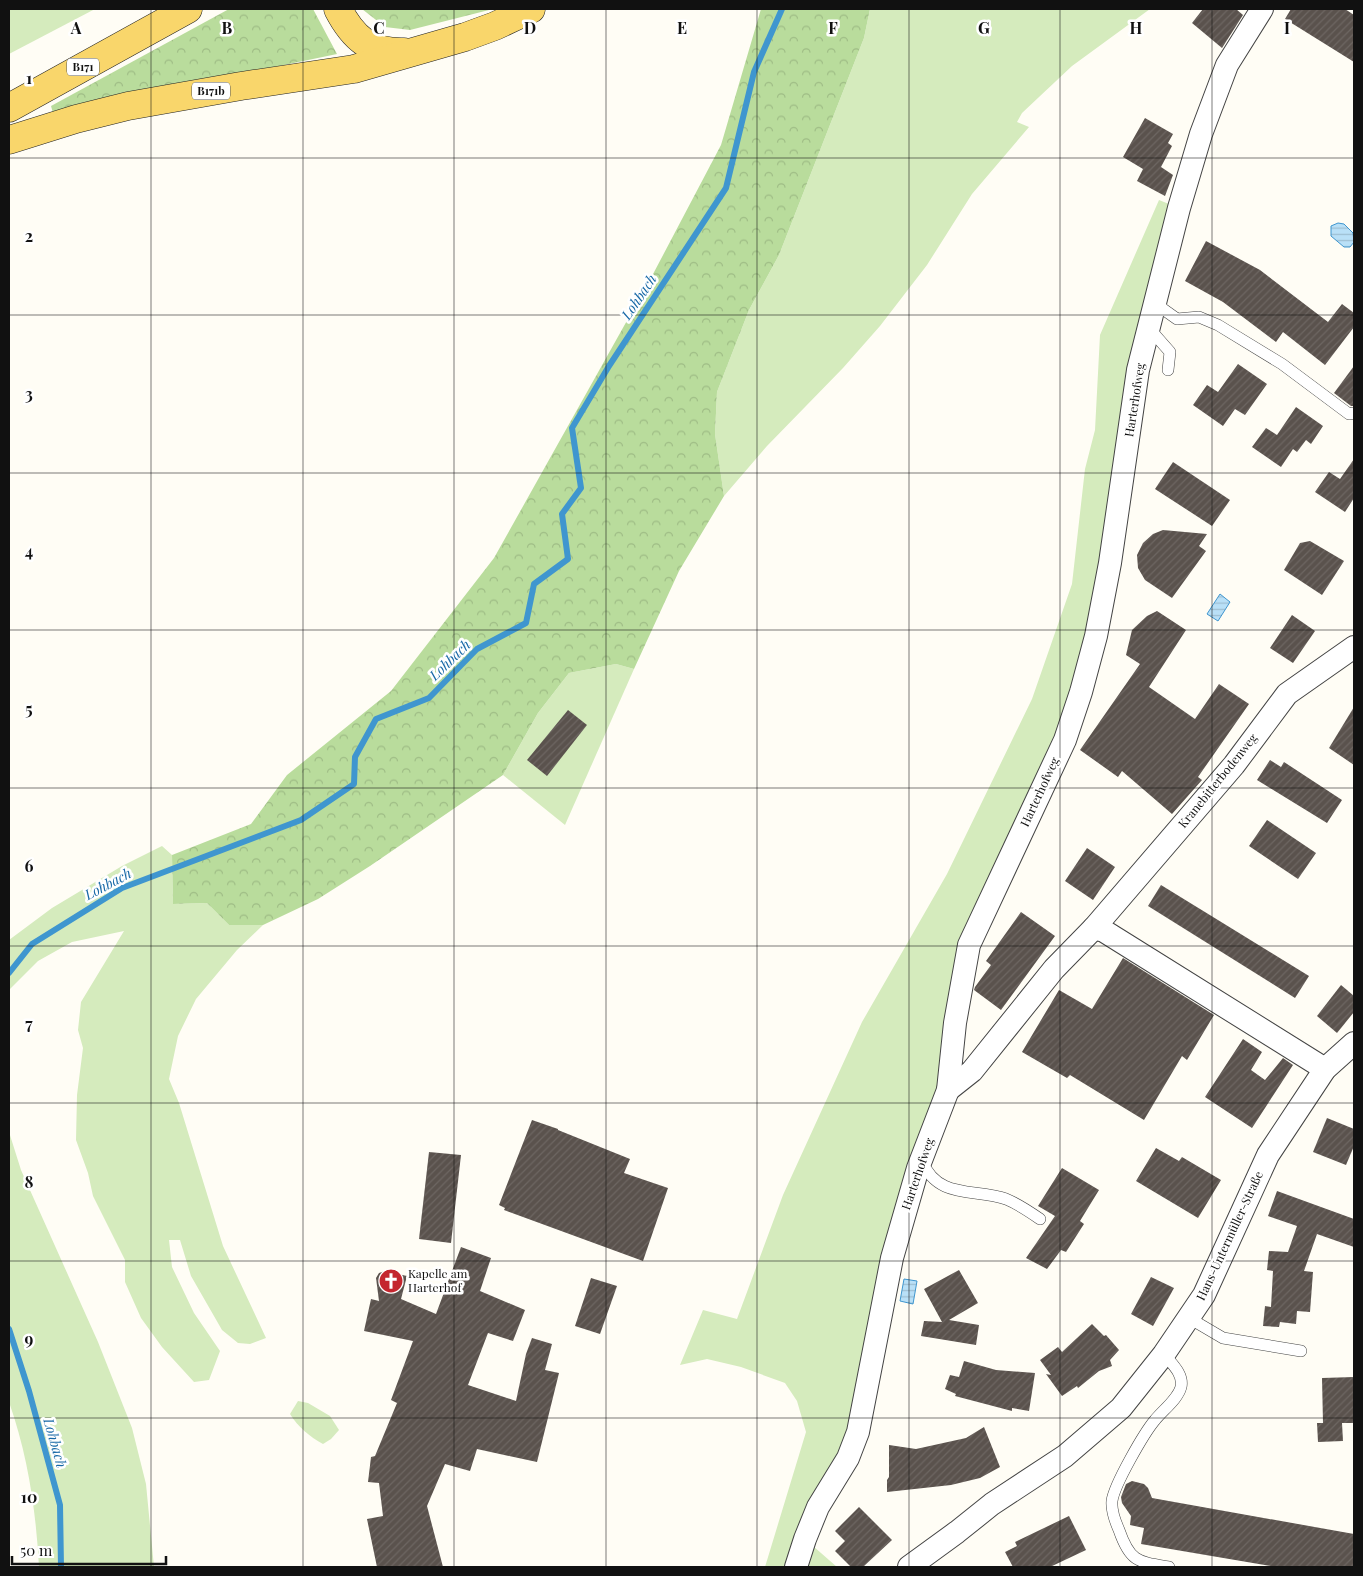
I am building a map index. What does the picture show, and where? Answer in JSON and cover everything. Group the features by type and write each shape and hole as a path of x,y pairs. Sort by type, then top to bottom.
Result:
{"main road":[{"name":"B171","path":"9,108 165,17 188,9"},
{"name":"B171b","path":"338,9 348,27 371,47 382,51 415,52"},
{"name":"B171b","path":"9,140 76,119 128,106 354,69 472,34 532,9"}],"street":[{"name":"Harterhofweg","path":"796,1567 818,1507 848,1458 858,1432 892,1258 922,1160 948,1090 955,1023 969,944 1065,740 1081,692 1096,636 1109,570 1138,370 1179,208 1201,134 1227,65 1262,9"},
{"name":"Kranebitterbodenweg","path":"948,1090 972,1071 1054,969 1094,928 1234,765 1287,694 1354,647"},
{"path":"1094,928 1104,931 1326,1069"},
{"name":"Hans-Untermüller-Straße","path":"909,1567 958,1532 992,1504 1065,1456 1121,1408 1164,1354 1204,1295 1268,1155 1326,1069 1354,1043"}],"lane":[{"path":"1155,300 1163,309 1178,319 1199,317 1218,325 1282,364 1349,414 1354,413"},
{"path":"1148,327 1170,352 1168,370"},
{"path":"922,1160 926,1170 940,1184 958,1191 1006,1199 1040,1219"},
{"path":"1190,1318 1223,1338 1301,1351"},
{"path":"1164,1354 1178,1372 1181,1386 1176,1396 1144,1434 1117,1486 1112,1502 1112,1512 1122,1539 1131,1554 1142,1563 1169,1567"}],"green space":[{"path":"9,9 95,9 9,54"},
{"path":"229,9 313,9 337,54 53,113 51,106"},
{"path":"362,9 493,9 410,30 385,27"},
{"path":"761,9 870,9 864,38 779,255 749,310 717,392 715,434 724,496 679,571 634,669 616,664 569,673 538,713 503,775 370,866 318,899 263,925 229,925 207,903 173,904 172,855 251,824 287,775 391,691 494,558 652,276 721,145"},
{"path":"870,9 1150,9 1072,66 1022,113 1017,122 1029,127 972,194 927,265 880,326 843,368 767,446 724,496 715,434 717,392 749,310 779,255 864,38"},
{"path":"1159,200 1179,208 1081,692 969,945 955,1023 918,1168 858,1432 805,1539 837,1567 765,1567 806,1432 797,1401 785,1383 741,1367 707,1359 680,1365 703,1310 737,1319 783,1195 862,1022 947,874 1032,699 1072,584 1085,469 1095,430 1100,335"},
{"path":"616,664 634,669 565,825 503,775 538,713 569,673"},
{"path":"162,846 172,855 173,904 207,903 229,925 263,925 237,950 196,999 178,1036 169,1079 179,1103 223,1246 266,1338 250,1344 238,1343 222,1330 191,1276 180,1240 169,1240 172,1267 194,1313 220,1351 209,1380 194,1382 162,1347 141,1318 125,1282 125,1260 93,1196 88,1173 76,1140 77,1095 83,1048 78,1030 81,1002 124,931 72,942 38,961 9,990 9,940 52,908 122,866"},
{"path":"9,1132 21,1170 98,1342 132,1428 146,1484 154,1567 39,1567 36,1525 30,1484 16,1422 9,1402"},
{"path":"298,1401 308,1403 330,1416 339,1430 331,1439 323,1444 309,1435 297,1423 290,1414"}],"water":[{"path":"1338,223 1344,224 1353,233 1354,242 1350,247 1344,247 1331,236 1331,226"},
{"path":"1220,594 1230,602 1218,621 1207,614"},
{"path":"904,1279 917,1281 913,1304 900,1301"}],"building":[{"path":"1203,9 1236,9 1243,15 1222,48 1192,23"},
{"path":"1291,9 1345,9 1354,15 1354,62 1285,19"},
{"path":"1145,118 1173,134 1168,143 1172,146 1161,167 1173,175 1165,196 1137,181 1143,169 1123,157"},
{"path":"1206,241 1260,270 1328,322 1342,304 1354,313 1354,327 1325,365 1283,332 1276,342 1223,302 1185,281"},
{"path":"1238,364 1267,384 1245,415 1235,409 1223,426 1193,405 1207,385 1218,392"},
{"path":"1354,366 1354,406 1351,406 1334,393"},
{"path":"1296,407 1323,426 1311,444 1306,440 1297,452 1293,449 1281,467 1252,447 1266,428 1277,435"},
{"path":"1354,459 1354,498 1345,512 1315,492 1329,472 1340,479"},
{"path":"1173,462 1230,500 1212,526 1155,489"},
{"path":"1163,530 1207,534 1199,546 1206,551 1172,598 1145,580 1138,568 1137,555 1143,543 1153,534"},
{"path":"1310,541 1344,561 1322,595 1284,570 1300,543"},
{"path":"1157,611 1186,630 1149,687 1195,719 1219,684 1249,704 1198,777 1202,780 1172,814 1122,771 1118,777 1080,750 1140,664 1126,655 1132,630 1147,616"},
{"path":"1292,615 1315,631 1293,663 1270,648"},
{"path":"1354,707 1354,765 1329,748"},
{"path":"568,710 587,725 547,776 527,760"},
{"path":"1270,760 1281,767 1284,762 1342,800 1327,823 1257,780"},
{"path":"1267,820 1316,853 1298,879 1249,846"},
{"path":"1087,848 1115,867 1093,900 1065,881"},
{"path":"1161,885 1309,976 1295,998 1148,906"},
{"path":"1021,912 1055,936 1001,1010 974,990 991,965 986,961"},
{"path":"1123,958 1214,1015 1187,1060 1182,1056 1144,1120 1070,1075 1067,1078 1022,1052 1059,990 1092,1009"},
{"path":"1341,985 1354,996 1354,1012 1337,1033 1317,1016"},
{"path":"1243,1039 1262,1052 1251,1070 1265,1080 1283,1058 1293,1065 1252,1128 1205,1097"},
{"path":"1327,1118 1354,1129 1354,1146 1346,1165 1313,1152"},
{"path":"532,1120 630,1159 624,1173 668,1188 643,1261 504,1210 505,1208 499,1205"},
{"path":"1156,1148 1179,1161 1182,1157 1221,1180 1198,1218 1136,1181"},
{"path":"429,1152 461,1155 451,1243 419,1239"},
{"path":"1062,1168 1099,1190 1080,1221 1084,1224 1066,1252 1061,1250 1047,1269 1026,1258 1055,1216 1038,1206"},
{"path":"1277,1191 1354,1219 1354,1247 1317,1234 1304,1271 1313,1272 1310,1312 1297,1311 1296,1324 1280,1322 1279,1327 1263,1326 1265,1306 1271,1307 1273,1271 1267,1270 1269,1251 1288,1252 1297,1226 1268,1216"},
{"path":"461,1247 491,1258 480,1291 525,1310 513,1341 488,1333 468,1385 516,1401 526,1354 532,1338 552,1344 545,1370 559,1373 537,1462 477,1449 470,1471 445,1464 427,1506 443,1567 377,1567 367,1519 383,1516 379,1483 368,1482 371,1457 375,1456 397,1403 391,1400 413,1341 364,1331 371,1299 379,1301 376,1278 379,1273 385,1271 407,1276 401,1299 436,1314"},
{"path":"959,1270 978,1303 949,1320 979,1325 976,1345 921,1336 924,1321 942,1322 924,1289"},
{"path":"1151,1277 1174,1288 1153,1326 1131,1314"},
{"path":"591,1278 617,1286 600,1334 575,1326"},
{"path":"1092,1324 1104,1336 1106,1335 1119,1350 1110,1360 1112,1366 1099,1371 1078,1388 1077,1386 1062,1396 1046,1374 1051,1375 1040,1360 1058,1347 1062,1352"},
{"path":"964,1361 996,1370 1035,1373 1029,1411 1012,1408 1012,1411 955,1396 956,1394 945,1389 950,1375 959,1377"},
{"path":"1354,1377 1354,1423 1342,1423 1343,1441 1318,1442 1317,1423 1323,1423 1322,1378"},
{"path":"984,1427 1000,1467 980,1478 951,1485 887,1492 889,1445 916,1449 966,1438"},
{"path":"1132,1481 1144,1484 1152,1498 1354,1534 1354,1567 1277,1567 1141,1544 1144,1528 1130,1525 1131,1516 1122,1503 1121,1497 1126,1484"},
{"path":"859,1507 892,1540 863,1567 851,1567 835,1551 845,1541 835,1531"},
{"path":"1069,1516 1086,1550 1050,1567 1013,1567 1005,1552 1017,1546 1015,1542"}],"waterway":[{"name":"Lohbach","path":"9,973 32,944 122,888 301,820 354,784 355,757 376,719 429,698 477,649 526,623 534,584 568,559 562,514 581,488 572,428 609,366 726,188 754,72 782,9"},
{"name":"Lohbach","path":"9,1329 29,1391 60,1505 61,1567"}],"place":[{"name":"Kapelle am Harterhof","path":"391,1281"}]}
